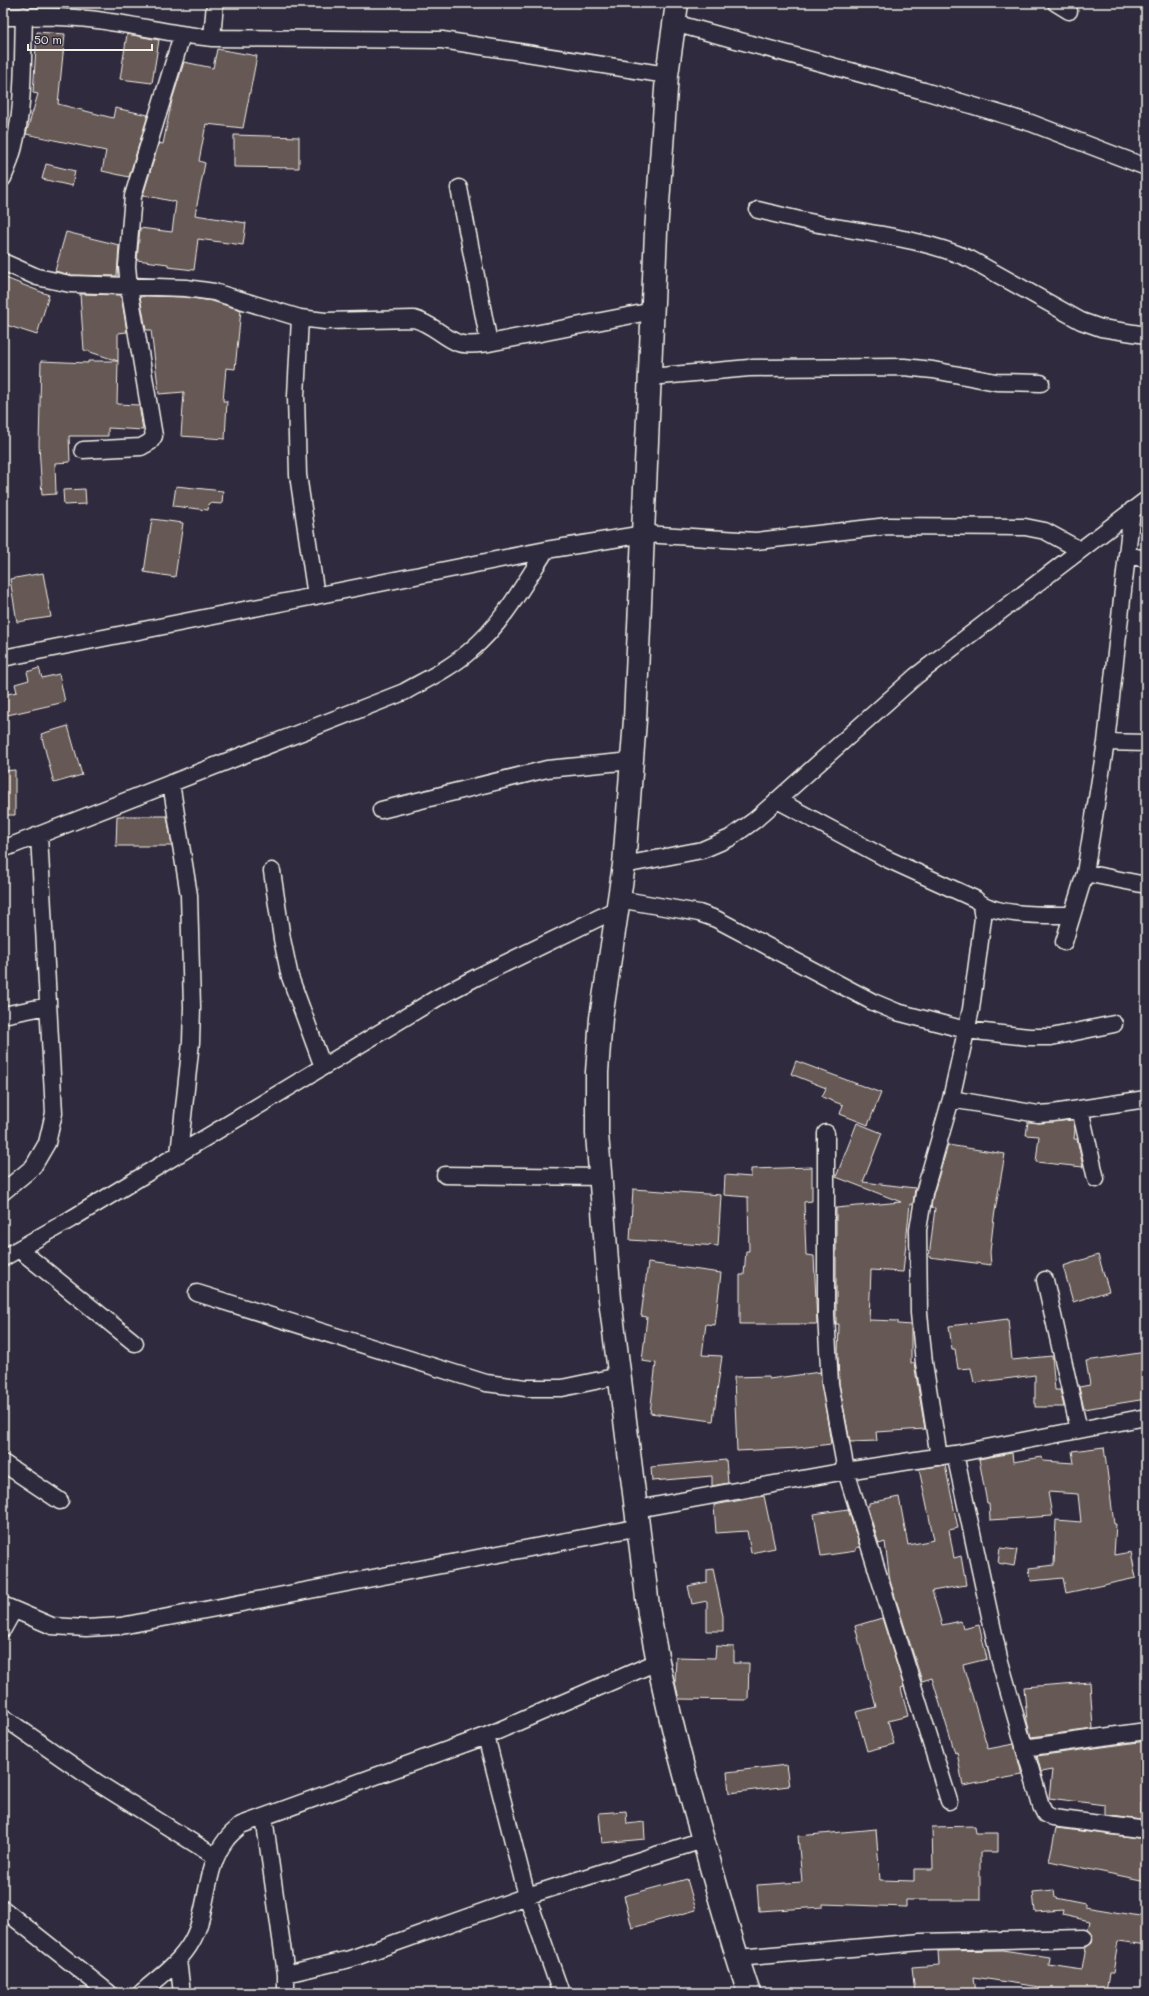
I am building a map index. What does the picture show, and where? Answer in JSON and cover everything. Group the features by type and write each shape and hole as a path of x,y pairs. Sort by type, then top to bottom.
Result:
{"street":[{"path":"212,38 214,3"},
{"path":"749,1993 737,1958 685,1777 657,1662 649,1614 639,1518 610,1299 597,1134 597,1072 602,1018 617,904 624,866 632,761 644,534 656,232 667,75 676,13 1031,123 1146,166"},
{"path":"3,17 24,16 109,21 182,35 212,38 442,40 667,75"},
{"path":"3,178 11,161 18,132 24,16"},
{"path":"83,450 141,446 150,442 154,436 129,287 127,266 133,196 182,35"},
{"path":"459,188 489,344"},
{"path":"758,210 822,225 898,236 952,251 970,259 1081,321 1102,328 1146,335"},
{"path":"3,262 37,277 70,284 186,288 214,292 300,318 325,321 414,319 426,322 459,343 489,344 653,311"},
{"path":"300,318 296,396 297,460 316,596"},
{"path":"650,377 749,368 904,367 933,370 996,382 1041,383"},
{"path":"624,866 702,850 730,838 755,820 916,676 1146,500"},
{"path":"1064,942 1085,873 1106,742 1132,510"},
{"path":"3,658 546,550 644,534 756,541 888,526 1025,527 1045,532 1080,550"},
{"path":"3,849 404,692 444,670 472,650 507,611 546,550"},
{"path":"1127,555 1146,559"},
{"path":"1106,742 1146,743"},
{"path":"381,810 547,769 632,761"},
{"path":"171,783 189,895 192,1007 191,1042 179,1154"},
{"path":"777,800 885,858 975,900 981,906 1027,915 1072,915"},
{"path":"3,1192 32,1167 47,1143 54,1113 39,835"},
{"path":"272,871 282,939 290,977 323,1067"},
{"path":"1085,873 1146,885"},
{"path":"3,1258 20,1250 437,998 617,904 699,913 716,919 873,1002 896,1012 966,1030 1029,1037 1051,1037 1114,1024"},
{"path":"939,1457 923,1356 919,1313 918,1230 924,1193 951,1099 966,1030 983,918 981,906"},
{"path":"3,1015 48,1006"},
{"path":"951,1099 1038,1114 1080,1109 1146,1098"},
{"path":"1080,1109 1096,1179"},
{"path":"826,1133 826,1315 829,1376 846,1470 949,1801"},
{"path":"445,1175 601,1178"},
{"path":"20,1250 135,1343"},
{"path":"1046,1280 1078,1430"},
{"path":"197,1293 486,1383 526,1388 562,1388 619,1376"},
{"path":"3,1629 8,1608 52,1626 86,1628 121,1626 639,1518 846,1470 939,1457 1146,1417"},
{"path":"955,1454 999,1658 1041,1806 1045,1814 1054,1818 1139,1829"},
{"path":"3,1463 60,1501"},
{"path":"141,1993 178,1960 192,1941 199,1924 216,1857 226,1840 241,1825 486,1736 657,1662"},
{"path":"3,1717 98,1783 216,1857"},
{"path":"1024,1748 1146,1732"},
{"path":"486,1736 527,1896 561,1993"},
{"path":"264,1816 286,1974 286,1993"},
{"path":"286,1974 350,1959 527,1896 703,1840"},
{"path":"3,1909 109,1993"},
{"path":"737,1958 921,1942 1084,1938"},
{"path":"178,1960 182,1993"}],"building":[{"path":"37,32 65,34 58,104 113,118 115,108 148,115 129,177 102,171 106,151 26,134 38,94 33,93"},
{"path":"127,34 159,40 152,83 120,79"},
{"path":"217,49 257,56 243,128 206,124 199,161 205,163 195,215 246,223 243,245 198,239 194,270 168,267 168,264 137,260 140,228 172,232 176,202 143,195 159,143 163,144 172,100 184,62 213,68"},
{"path":"234,135 299,137 299,168 234,167"},
{"path":"46,164 75,171 72,186 42,179"},
{"path":"66,232 119,245 117,276 71,275 55,271"},
{"path":"3,277 49,295 37,335 3,324"},
{"path":"80,294 121,295 127,332 118,333 118,361 84,350"},
{"path":"140,297 185,297 212,301 241,310 235,369 226,368 223,401 227,401 225,439 181,436 184,392 159,394 151,330 146,330"},
{"path":"41,361 88,363 88,361 118,361 117,404 139,405 143,430 108,428 108,436 69,436 70,462 55,463 56,494 42,495 39,445"},
{"path":"176,486 223,491 222,504 209,503 208,510 173,506"},
{"path":"85,489 86,504 64,505 63,490"},
{"path":"152,519 183,523 175,577 144,572"},
{"path":"43,573 51,617 17,622 10,579"},
{"path":"39,668 42,678 59,674 65,702 3,716 3,695 17,692 15,684 29,680 27,672"},
{"path":"68,726 82,775 54,783 41,734"},
{"path":"15,770 15,815 3,815 3,771"},
{"path":"117,816 167,816 172,846 116,846"},
{"path":"796,1061 881,1093 868,1125 840,1114 843,1105 822,1097 826,1088 791,1074"},
{"path":"1073,1120 1075,1129 1074,1139 1077,1139 1083,1167 1036,1162 1039,1136 1026,1135 1028,1122 1039,1123"},
{"path":"857,1123 882,1133 863,1182 915,1188 913,1204 910,1204 903,1272 871,1270 869,1320 898,1321 898,1324 911,1325 911,1363 914,1363 925,1429 876,1432 877,1441 850,1442 839,1383 839,1324 836,1324 836,1208 901,1202 836,1177"},
{"path":"948,1145 1005,1154 994,1217 990,1252 991,1265 929,1257 935,1208 931,1207 933,1195"},
{"path":"812,1167 812,1201 804,1202 806,1255 814,1256 817,1324 740,1324 740,1275 744,1275 746,1251 749,1251 748,1197 724,1195 725,1175 751,1177 751,1169"},
{"path":"633,1189 721,1195 718,1246 630,1240"},
{"path":"1098,1255 1109,1291 1073,1302 1063,1266"},
{"path":"648,1263 721,1273 715,1325 706,1324 702,1355 722,1356 713,1421 650,1413 656,1363 642,1361 647,1317 641,1316"},
{"path":"1008,1319 1012,1360 1052,1356 1055,1390 1060,1390 1064,1407 1035,1407 1035,1375 974,1383 971,1368 958,1369 955,1349 952,1349 949,1326"},
{"path":"1146,1352 1146,1399 1084,1409 1079,1387 1090,1385 1086,1361"},
{"path":"820,1372 831,1444 798,1448 737,1451 734,1377 769,1376 769,1379"},
{"path":"1104,1447 1114,1524 1116,1524 1114,1555 1131,1552 1136,1578 1066,1593 1063,1578 1031,1581 1029,1568 1054,1565 1056,1520 1081,1522 1078,1494 1048,1492 1052,1516 990,1520 989,1503 987,1503 979,1459 1012,1453 1013,1462 1042,1457 1043,1461 1074,1463 1072,1451"},
{"path":"726,1460 728,1483 712,1486 712,1476 652,1481 651,1467"},
{"path":"945,1465 958,1528 949,1530 954,1558 961,1556 966,1585 932,1591 942,1625 961,1621 963,1629 979,1625 987,1659 963,1665 988,1749 1014,1744 1022,1775 963,1786 957,1752 955,1753 932,1678 922,1681 890,1581 885,1542 879,1544 867,1506 869,1506 869,1503 899,1497 908,1545 934,1540 919,1469"},
{"path":"764,1496 775,1548 751,1553 747,1531 716,1533 714,1505"},
{"path":"848,1509 860,1547 856,1548 856,1551 821,1556 814,1514"},
{"path":"1000,1548 1017,1550 1014,1566 998,1563"},
{"path":"713,1569 723,1616 723,1631 707,1631 707,1601 692,1604 688,1586 707,1582 707,1570"},
{"path":"882,1618 904,1687 901,1688 908,1716 888,1721 894,1744 867,1751 856,1712 876,1707 855,1626"},
{"path":"716,1646 734,1647 734,1663 749,1663 748,1700 679,1699 675,1682 676,1657 715,1658"},
{"path":"1090,1682 1093,1729 1031,1737 1027,1721 1024,1687"},
{"path":"1146,1741 1146,1804 1141,1803 1141,1820 1105,1815 1105,1805 1049,1798 1052,1770 1041,1772 1037,1756"},
{"path":"786,1765 789,1786 729,1793 727,1772"},
{"path":"626,1811 627,1824 644,1822 645,1839 602,1843 599,1813"},
{"path":"975,1826 976,1833 998,1833 998,1852 980,1852 980,1900 906,1900 906,1907 823,1904 823,1907 759,1911 757,1885 802,1882 798,1836 876,1829 880,1880 914,1881 914,1869 933,1869 932,1827"},
{"path":"1056,1828 1138,1838 1146,1835 1146,1881 1049,1861"},
{"path":"687,1879 696,1910 632,1928 624,1896"},
{"path":"1054,1890 1055,1898 1085,1904 1085,1907 1146,1917 1146,1946 1118,1942 1113,1973 1109,1973 1106,1993 1039,1993 1040,1987 974,1977 976,1993 915,1993 912,1967 939,1965 938,1951 1002,1950 1050,1957 1049,1965 1082,1970 1086,1947 1092,1943 1093,1938 1088,1930 1090,1921 1062,1915 1063,1910 1035,1912 1033,1892"}]}
